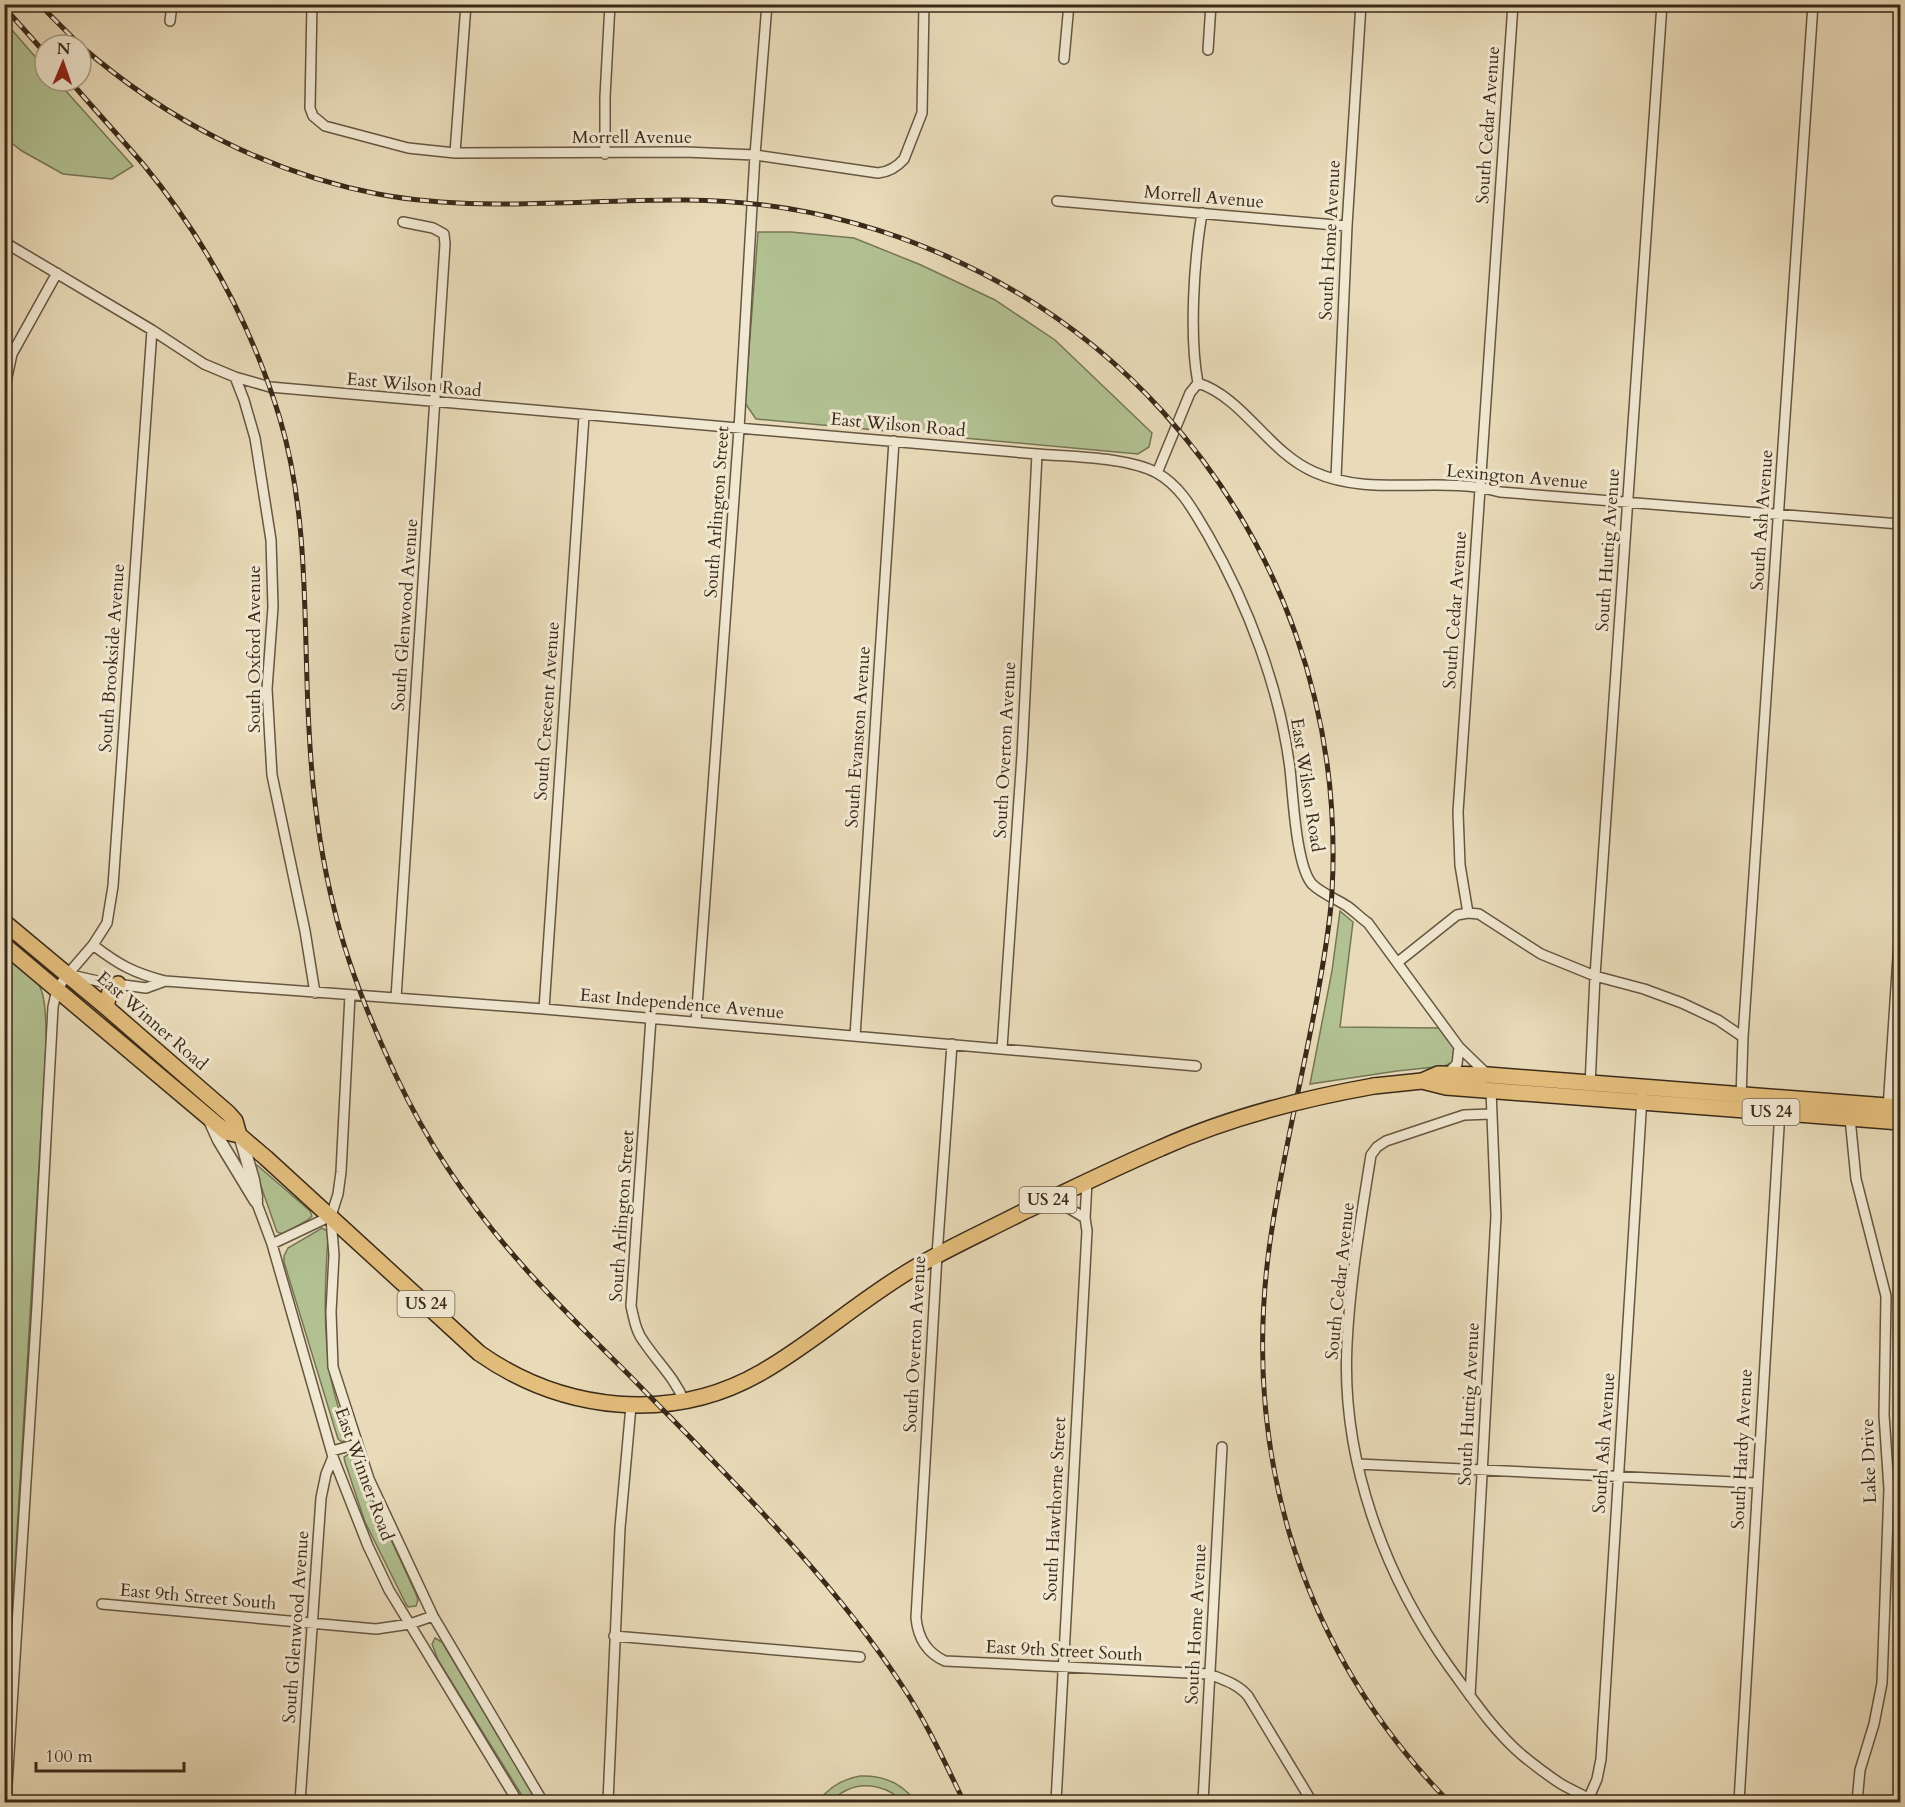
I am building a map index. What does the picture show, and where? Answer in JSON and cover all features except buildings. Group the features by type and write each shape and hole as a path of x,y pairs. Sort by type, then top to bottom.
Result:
{"main road":[{"name":"East Winner Road","path":"4,922 68,974 236,1121 239,1135"},
{"name":"East Winner Road","path":"4,945 208,1117"},
{"path":"106,1007 109,994 118,984"},
{"path":"167,1083 178,1069"},
{"name":"US 24","path":"1422,1081 1429,1077 1447,1074 1490,1083 1894,1114"},
{"name":"US 24","path":"208,1117 226,1132 239,1135 331,1216 453,1330 495,1364 526,1381 559,1393 630,1412 684,1401 733,1386 765,1370 884,1287 937,1255 1052,1198 1212,1127 1282,1106 1374,1086 1422,1081 1446,1087 1490,1083"},
{"name":"US 24","path":"1828,1109 1850,1118 1894,1114"}],"street":[{"path":"170,21 172,4"},
{"name":"Morrell Avenue","path":"312,4 310,108 313,116 325,126 350,134 408,148 455,153 755,154 860,172 882,172 899,165 904,159 922,113 924,4"},
{"path":"455,153 466,4"},
{"path":"605,154 605,87 610,4"},
{"name":"South Arlington Street","path":"696,1022 767,4"},
{"path":"1064,59 1069,4"},
{"path":"1208,50 1211,4"},
{"name":"South Home Avenue","path":"1336,478 1347,226 1361,4"},
{"name":"South Cedar Avenue","path":"1468,913 1460,865 1458,812 1513,4"},
{"name":"South Huttig Avenue","path":"1589,1090 1662,4"},
{"name":"South Ash Avenue","path":"1741,1102 1743,1037 1814,4"},
{"name":"Morrell Avenue","path":"1058,201 1347,226"},
{"path":"1157,473 1190,393 1198,383 1195,366 1194,306 1202,213"},
{"name":"South Glenwood Avenue","path":"396,998 445,254 444,234 434,228 403,222"},
{"name":"East Wilson Road","path":"4,242 152,330 204,364 256,384 286,390 1037,454 1125,463 1142,466 1157,473 1174,485 1189,503 1223,562 1250,620 1267,671 1287,747 1298,837 1303,863 1312,884 1368,923 1459,1047 1490,1083"},
{"path":"4,391 12,354 57,273"},
{"name":"South Brookside Avenue","path":"57,989 93,945 107,923 113,886 152,330"},
{"name":"South Oxford Avenue","path":"235,377 255,438 271,540 273,607 267,689 272,775 305,931 315,993"},
{"name":"Lexington Avenue","path":"1198,383 1224,397 1283,453 1314,472 1336,478 1368,484 1481,487 1500,492 1900,524"},
{"name":"South Crescent Avenue","path":"544,1008 584,416"},
{"name":"South Evanston Avenue","path":"855,1036 894,441"},
{"name":"South Overton Avenue","path":"1002,1048 1022,755 1037,454"},
{"path":"1398,962 1457,915 1479,914 1541,954 1595,976 1644,989 1682,1003 1718,1020 1743,1037"},
{"path":"1894,1114 1900,926"},
{"name":"East Independence Avenue","path":"93,945 138,975 165,981 544,1008 1196,1066"},
{"name":"East Independence Avenue","path":"68,974 102,982 146,988 165,981"},
{"path":"6,1803 37,1306 52,1019 57,989"},
{"path":"272,1244 331,1216 338,1194 350,995"},
{"name":"South Arlington Street","path":"651,1018 631,1306 642,1341 678,1385 684,1401"},
{"name":"South Overton Avenue","path":"925,1645 918,1631 916,1618 952,1044"},
{"path":"1447,1074 1457,1064 1459,1047"},
{"path":"1490,1083 1491,1114"},
{"name":"South Ash Avenue","path":"1590,1801 1601,1759 1642,1094"},
{"name":"South Hardy Avenue","path":"1739,1803 1756,1483 1780,1106"},
{"name":"South Cedar Avenue","path":"1491,1114 1464,1115 1386,1141 1371,1155 1357,1243 1347,1346 1348,1402 1358,1464 1376,1527 1399,1583 1433,1644 1483,1715 1521,1754 1559,1783 1590,1801"},
{"name":"South Huttig Avenue","path":"1470,1696 1496,1216 1491,1114"},
{"name":"East Winner Road","path":"208,1117 219,1140 256,1201 272,1244 332,1454 368,1546 389,1590 518,1803"},
{"name":"Lake Drive","path":"1850,1118 1856,1179 1886,1296 1884,1415 1889,1489 1882,1683 1874,1724 1860,1770 1857,1803"},
{"name":"East Winner Road","path":"239,1135 253,1180 256,1201"},
{"name":"South Hawthorne Street","path":"1056,1803 1088,1182"},
{"path":"1052,1198 1085,1218"},
{"name":"East Winner Road","path":"331,1216 334,1255 331,1312 333,1366 369,1479 433,1616 543,1803"},
{"path":"608,1803 620,1528 630,1412"},
{"path":"332,1454 357,1444"},
{"name":"South Home Avenue","path":"1203,1803 1222,1448"},
{"name":"South Glenwood Avenue","path":"300,1803 321,1498 332,1454"},
{"path":"1358,1464 1756,1483"},
{"name":"East 9th Street South","path":"102,1604 312,1625 376,1629 410,1624 433,1616"},
{"path":"614,1636 860,1658"},
{"name":"East 9th Street South","path":"925,1645 934,1657 945,1661 1209,1674"},
{"path":"1209,1674 1231,1682 1248,1696 1312,1803"}],"green space":[{"path":"5,22 33,54 33,93 68,93 133,166 112,179 63,174 22,151 5,138"},
{"path":"758,232 791,232 854,238 921,265 995,300 1055,340 1152,433 1149,447 1138,454 756,419 745,403"},
{"path":"1340,911 1353,922 1340,1027 1441,1028 1457,1053 1454,1061 1445,1066 1310,1084 1332,971"},
{"path":"5,952 28,971 39,985 43,996 46,1029 5,1732"},
{"path":"257,1165 310,1211 312,1216 308,1220 283,1234 277,1232 255,1169"},
{"path":"322,1228 327,1231 328,1237 326,1339 333,1389 347,1436 342,1442 338,1439 284,1262 288,1248"},
{"path":"349,1454 354,1459 416,1594 418,1600 416,1606 408,1607 406,1604 365,1522 345,1462 344,1457"},
{"path":"435,1638 442,1642 538,1802 526,1802 438,1660 432,1644"},
{"path":"860,1776 877,1777 892,1782 911,1795 916,1802 903,1802 884,1789 862,1786 842,1792 832,1800 818,1802 836,1785"}],"railway":[{"path":"39,4 68,33"},
{"path":"4,7 33,40"},
{"path":"93,56 147,97 220,140 258,157 337,185 416,200 454,203 531,204 686,200 753,204 819,215 884,232 946,256 1006,286 1063,322 1115,364 1163,412 1205,463 1241,518 1271,575 1296,635 1314,697 1327,760 1332,826 1332,892 1328,932 1273,1222 1264,1303 1264,1382 1272,1460 1290,1534 1316,1607 1351,1675 1396,1741 1449,1802"},
{"path":"81,93 143,164 187,222 241,317 269,384 290,457 301,534 310,751 324,864 353,973 378,1037 410,1105 457,1182 512,1254 556,1302 739,1488 809,1564 842,1604 874,1645 912,1701 964,1802"}]}
